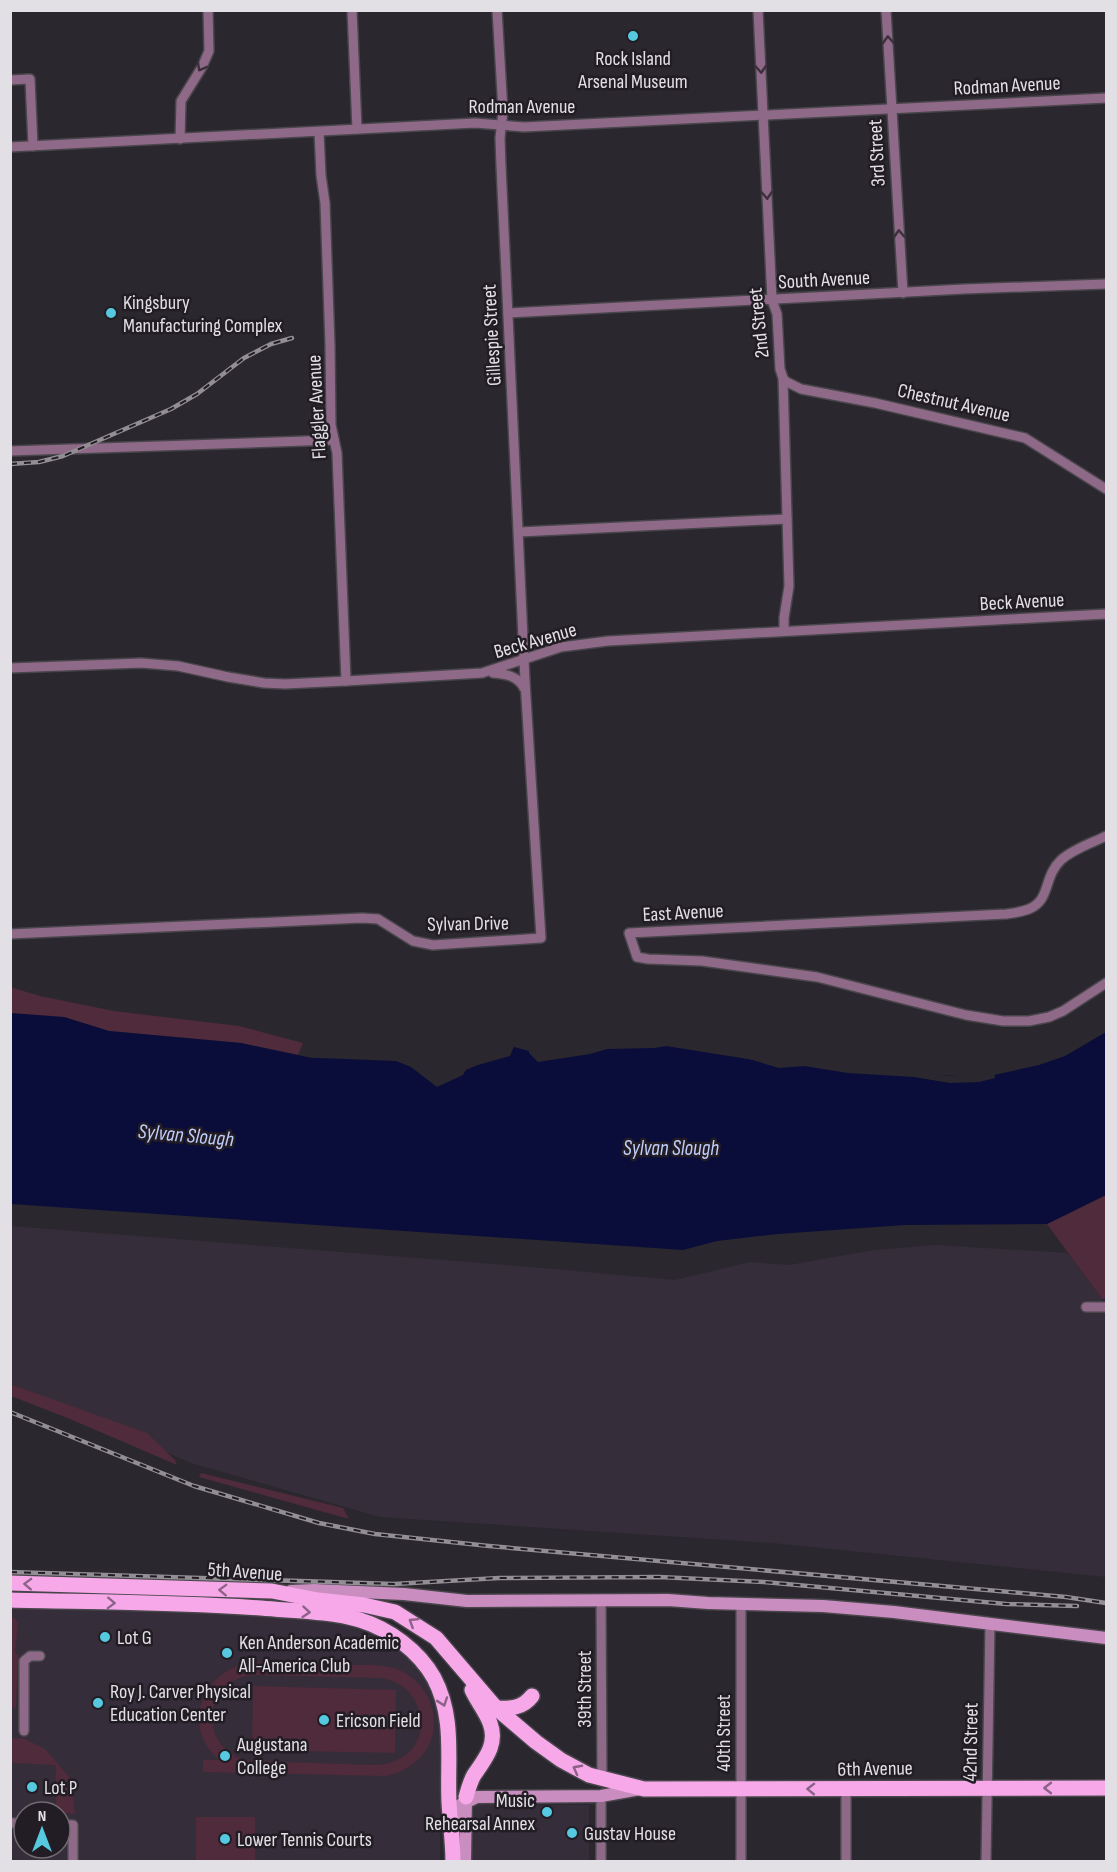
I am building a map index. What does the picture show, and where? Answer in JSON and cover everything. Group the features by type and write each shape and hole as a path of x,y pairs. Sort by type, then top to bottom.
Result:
{"main road":[{"name":"5th Avenue","path":"10,1583 272,1591 318,1600 364,1605 395,1612 436,1638 456,1661"},
{"name":"5th Avenue","path":"10,1600 234,1607 346,1617 362,1620 390,1633 424,1663 434,1679 446,1708 450,1739 453,1862"},
{"name":"6th Avenue","path":"456,1661 496,1708 561,1760 589,1775 644,1789 1107,1788"},
{"path":"456,1661 492,1730 491,1748 474,1776 466,1799"},
{"path":"496,1708 518,1706 526,1703 532,1696"}],"street":[{"path":"180,139 181,101 209,51 208,10"},
{"path":"352,10 357,129"},
{"name":"Gillespie Street","path":"497,10 503,111 500,148 525,659"},
{"name":"2nd Street","path":"758,10 772,300 777,314 780,369 783,378 789,586 784,631"},
{"name":"3rd Street","path":"886,10 903,293"},
{"path":"10,80 30,79 33,146"},
{"name":"Rodman Avenue","path":"10,147 475,123 524,127 1107,98"},
{"name":"Flaggler Avenue","path":"319,132 321,175 326,203 331,424 338,476 346,681"},
{"name":"South Avenue","path":"508,313 1107,284"},
{"name":"Chestnut Avenue","path":"783,378 801,389 875,403 1025,438 1107,489"},
{"path":"10,451 334,440"},
{"path":"519,532 787,519"},
{"name":"Beck Avenue","path":"10,668 151,663 178,666 255,682 285,684 346,681 479,673 578,644 1107,614"},
{"name":"Sylvan Drive","path":"10,934 362,918 378,919 413,941 433,945 541,938 525,659"},
{"path":"479,673 510,675 521,681 526,692"},
{"name":"East Avenue","path":"1107,836 1060,861 1050,874 1045,896 1030,909 1014,912 629,933 637,957 702,961 816,977 966,1015 1003,1021 1029,1021 1049,1017 1063,1011 1107,982"},
{"path":"1086,1307 1107,1307"},
{"path":"272,1591 314,1590 404,1594 467,1601 668,1600 840,1607 1107,1638"},
{"name":"39th Street","path":"602,1599 602,1779"},
{"name":"40th Street","path":"741,1604 741,1862"},
{"name":"42nd Street","path":"986,1862 990,1623"},
{"path":"24,1731 24,1661 30,1656 40,1656"},
{"name":"6th Avenue","path":"466,1799 600,1796 644,1789"},
{"path":"846,1790 846,1862"},
{"path":"600,1796 601,1862"},
{"path":"451,1826 456,1810 466,1799"},
{"path":"465,1862 466,1799"},
{"path":"72,1825 74,1862"}],"shaded area":[{"path":"10,987 40,996 114,1011 239,1026 303,1043 298,1055 241,1043 109,1031 64,1017 11,1023"},
{"path":"1106,1195 1106,1299 1102,1299 1047,1224"},
{"path":"10,1226 675,1280 750,1262 789,1265 874,1250 936,1245 1068,1253 1102,1299 1103,1312 1106,1312 1106,1577 772,1543 380,1517 191,1463 11,1385"},
{"path":"10,1384 147,1433 175,1460 177,1465 11,1396"},
{"path":"201,1473 343,1508 349,1519 199,1477"},
{"name":"Augustana College","path":"11,1608 236,1613 303,1618 350,1626 377,1638 400,1652 423,1672 434,1699 440,1726 440,1861 11,1862"},
{"path":"10,1618 14,1618 18,1623 15,1652 18,1655 16,1708 11,1707"},
{"path":"257,1662 371,1665 394,1668 404,1672 421,1686 431,1705 434,1726 429,1745 420,1758 408,1768 385,1776 203,1772 203,1760 219,1760 207,1746 200,1730 199,1714 203,1699 211,1685 223,1674 239,1666","holes":["256,1675 380,1678 396,1682 408,1691 416,1703 420,1716 421,1730 416,1743 407,1754 392,1762 369,1765 254,1761 235,1756 222,1746 215,1732 212,1717 215,1702 224,1689 237,1679"]},
{"name":"Ericson Field","path":"253,1686 396,1690 395,1753 252,1750"},
{"path":"23,1738 45,1749 71,1779 75,1814 72,1814 72,1800 56,1800 56,1765 11,1763 11,1739"},
{"path":"476,1804 589,1805 589,1861 471,1862 471,1806"},
{"name":"Lower Tennis Courts","path":"196,1817 255,1817 255,1861 196,1861"}],"water":[{"name":"Sylvan Slough","path":"11,1013 64,1017 109,1031 241,1043 312,1058 376,1057 406,1061 439,1082 514,1047 529,1051 540,1058 611,1046 667,1046 779,1064 821,1063 862,1071 927,1076 994,1075 1039,1065 1065,1056 1106,1032 1106,1195 1047,1224 905,1225 778,1234 717,1241 683,1250 11,1204"}],"pier":[{"path":"611,1043 667,1043 751,1054 780,1061 822,1060 862,1068 947,1076 994,1072 995,1078 979,1082 950,1083 914,1077 848,1073 804,1066 779,1068 749,1059 667,1046 607,1049 538,1062 529,1053 529,1048 541,1055"},
{"path":"515,1044 510,1056 467,1068 463,1075 437,1087 411,1067 396,1061 319,1058 318,1055 376,1054 407,1058 439,1078 465,1065 494,1056"}],"railway":[{"path":"10,464 39,462 63,456 171,409 197,394 244,358 271,344 292,338"},
{"path":"10,1412 194,1486 319,1523 375,1534 1066,1597 1106,1603"},
{"path":"10,1572 394,1584 499,1578 659,1577 764,1582 1006,1604 1077,1606"}],"place":[{"name":"Rock Island Arsenal Museum","path":"633,36"},
{"name":"Kingsbury Manufacturing Complex","path":"111,313"},
{"name":"Lot G","path":"105,1637"},
{"name":"Ken Anderson Academic All-America Club","path":"227,1653"},
{"name":"Roy J. Carver Physical Education Center","path":"98,1703"},
{"name":"Ericson Field","path":"324,1720"},
{"name":"Augustana College","path":"225,1756"},
{"name":"Lot P","path":"32,1787"},
{"name":"Music Rehearsal Annex","path":"547,1812"},
{"name":"Gustav House","path":"572,1833"},
{"name":"Lower Tennis Courts","path":"225,1839"}]}
